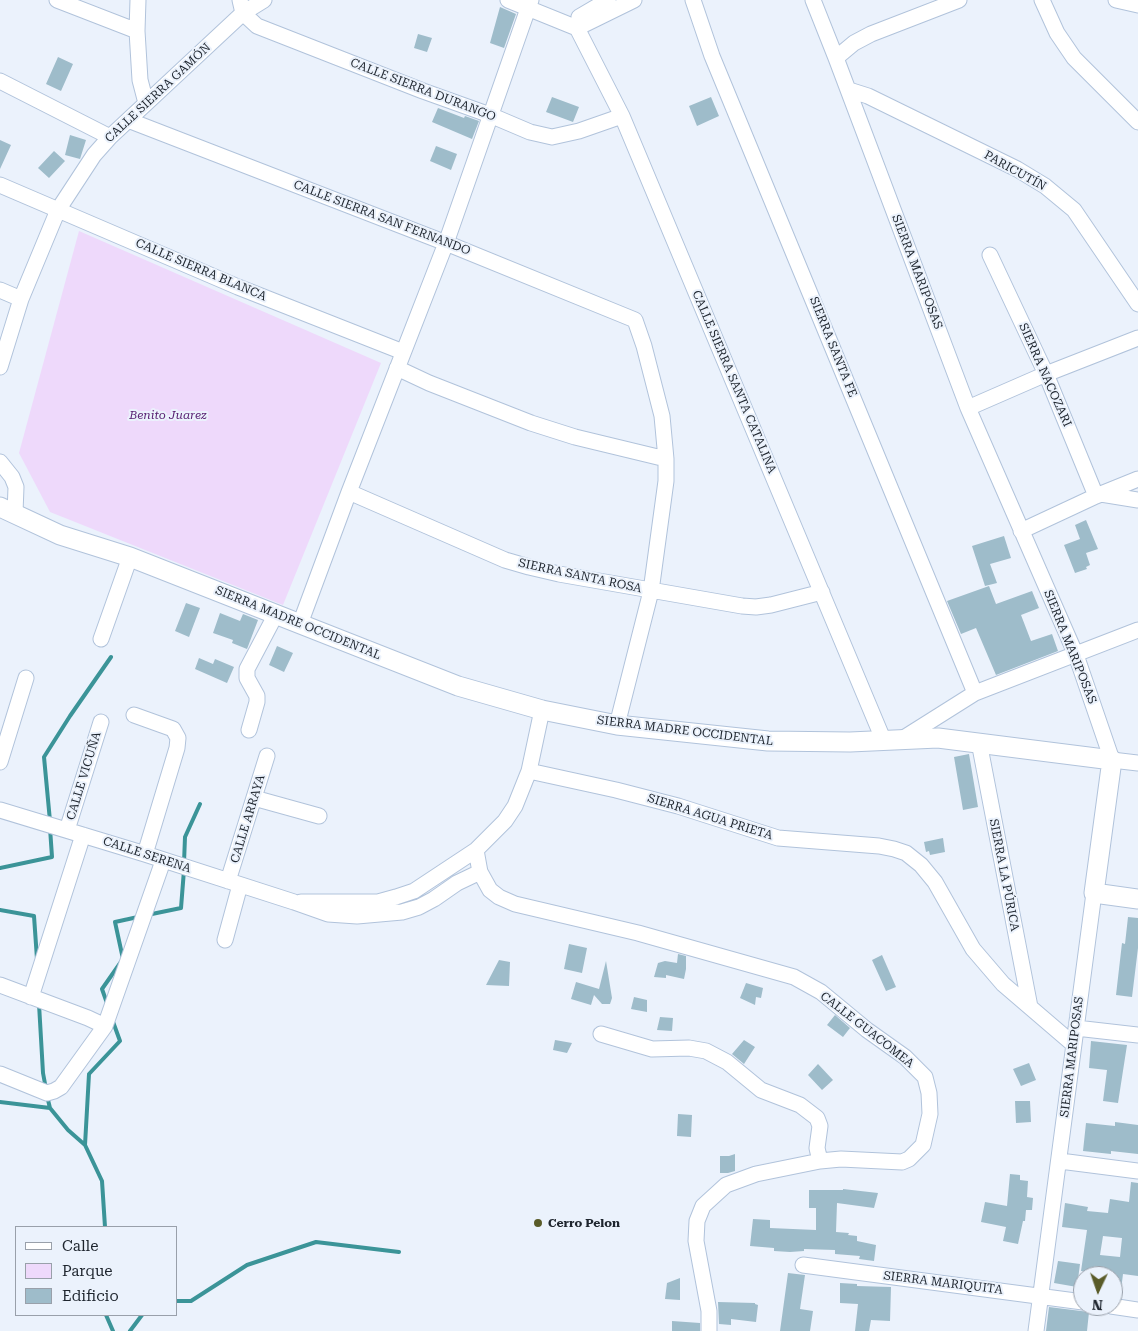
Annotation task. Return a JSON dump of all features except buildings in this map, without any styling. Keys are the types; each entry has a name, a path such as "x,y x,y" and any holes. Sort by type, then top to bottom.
{"street":[{"path":"57,0 137,31"},
{"path":"138,0 137,31 140,80 146,103"},
{"name":"CALLE SIERRA GAMÓN","path":"0,367 21,299 58,210 94,155 241,7 264,0"},
{"path":"508,0 529,4 572,26 634,0"},
{"path":"572,26 608,0"},
{"name":"SIERRA SANTA FE","path":"693,0 712,56 976,693"},
{"name":"SIERRA MARIPOSAS","path":"813,0 968,408 1076,655 1112,760 1036,1331"},
{"path":"836,58 854,43 872,34 959,0"},
{"path":"1042,0 1057,33 1074,58 1138,122"},
{"path":"1116,0 1138,5"},
{"path":"300,624 446,242 529,4"},
{"name":"CALLE SIERRA DURANGO","path":"241,7 257,26 530,132 552,137 579,132 622,116"},
{"name":"CALLE SIERRA SANTA CATALINA","path":"572,26 622,116 883,739"},
{"path":"0,81 110,137"},
{"name":"PARICUTÍN","path":"848,90 868,96 1017,169 1045,186 1074,210 1138,304"},
{"name":"CALLE SIERRA SAN FERNANDO","path":"128,120 446,242 635,320 640,330 657,390 662,416 666,459"},
{"name":"CALLE SIERRA BLANCA","path":"0,185 238,286 403,352"},
{"name":"SIERRA NACOZARI","path":"990,255 1046,374 1098,495"},
{"path":"0,290 21,299"},
{"path":"968,408 1046,374 1138,338"},
{"path":"397,368 429,383 531,423 575,437 666,459 666,481 651,590 617,725"},
{"path":"0,462 12,477 16,487 8,510"},
{"path":"1021,531 1098,495 1138,479"},
{"name":"SIERRA SANTA ROSA","path":"349,492 506,560 552,572 742,606 756,607 822,592"},
{"path":"1098,495 1138,500"},
{"name":"SIERRA MADRE OCCIDENTAL","path":"8,510 60,535 130,557 458,686 542,710 617,725 768,741 821,743 938,738 1138,763"},
{"path":"101,639 130,557"},
{"path":"249,730 257,696 247,678 247,669 276,614"},
{"path":"902,739 976,693 1138,630"},
{"path":"0,762 26,678"},
{"name":"CALLE SERENA","path":"294,902 378,902 396,898 420,887 476,850 505,821 515,806 529,771 542,710"},
{"path":"134,715 173,729 178,738 177,748 144,854"},
{"name":"CALLE VICUÑA","path":"67,830 101,722"},
{"name":"SIERRA LA PÚRICA","path":"979,742 1030,1007"},
{"name":"CALLE ARRAYA","path":"225,940 234,883 254,798 267,756"},
{"name":"SIERRA AGUA PRIETA","path":"529,771 678,806 778,838 879,846 894,848 906,853 935,882 973,949 1003,984 1073,1044"},
{"path":"254,798 319,816"},
{"name":"CALLE SERENA","path":"1,815 67,830 328,914 357,916 402,912 419,907 457,883 480,872"},
{"path":"31,997 83,835"},
{"name":"CALLE GUACOMEA","path":"476,850 480,872 490,890 500,897 515,904 638,933 794,977 821,992 867,1030 905,1057 925,1077 929,1093 930,1114 923,1145 910,1159 902,1162 841,1159 820,1161 756,1174 726,1185 703,1206 697,1221 696,1241 709,1311 709,1331"},
{"path":"0,1074 47,1093 54,1092 60,1087 105,1026 163,861"},
{"path":"1094,893 1138,899"},
{"path":"0,985 105,1026"},
{"path":"1076,1028 1138,1036"},
{"path":"601,1034 652,1049 689,1048 706,1051 726,1062 761,1090 800,1105 817,1118 820,1126 817,1148 820,1161"},
{"path":"1060,1161 1138,1172"},
{"name":"SIERRA MARIQUITA","path":"803,1266 1073,1301"},
{"path":"1123,1308 1138,1310"}],"green space":[{"name":"Benito Juarez","path":"79,231 381,363 283,605 50,512 19,453"}],"waterway":[{"path":"50,821 44,757 111,657"},
{"path":"184,863 185,837 200,804"},
{"path":"0,868 52,857 50,828"},
{"path":"147,915 181,908 184,870"},
{"path":"0,910 34,916 37,959"},
{"path":"108,1006 102,989 123,959 115,922 138,917"},
{"path":"39,1004 43,1073 46,1089"},
{"path":"85,1145 89,1074 120,1041 112,1019"},
{"path":"47,1096 50,1108 68,1130 85,1145 102,1181 105,1226"},
{"path":"0,1102 50,1108"},
{"path":"178,1301 191,1301 247,1265 316,1242 399,1252"},
{"path":"106,1316 113,1331"},
{"path":"130,1331 141,1316"}],"place":[{"name":"Cerro Pelon","path":"538,1223"}]}
